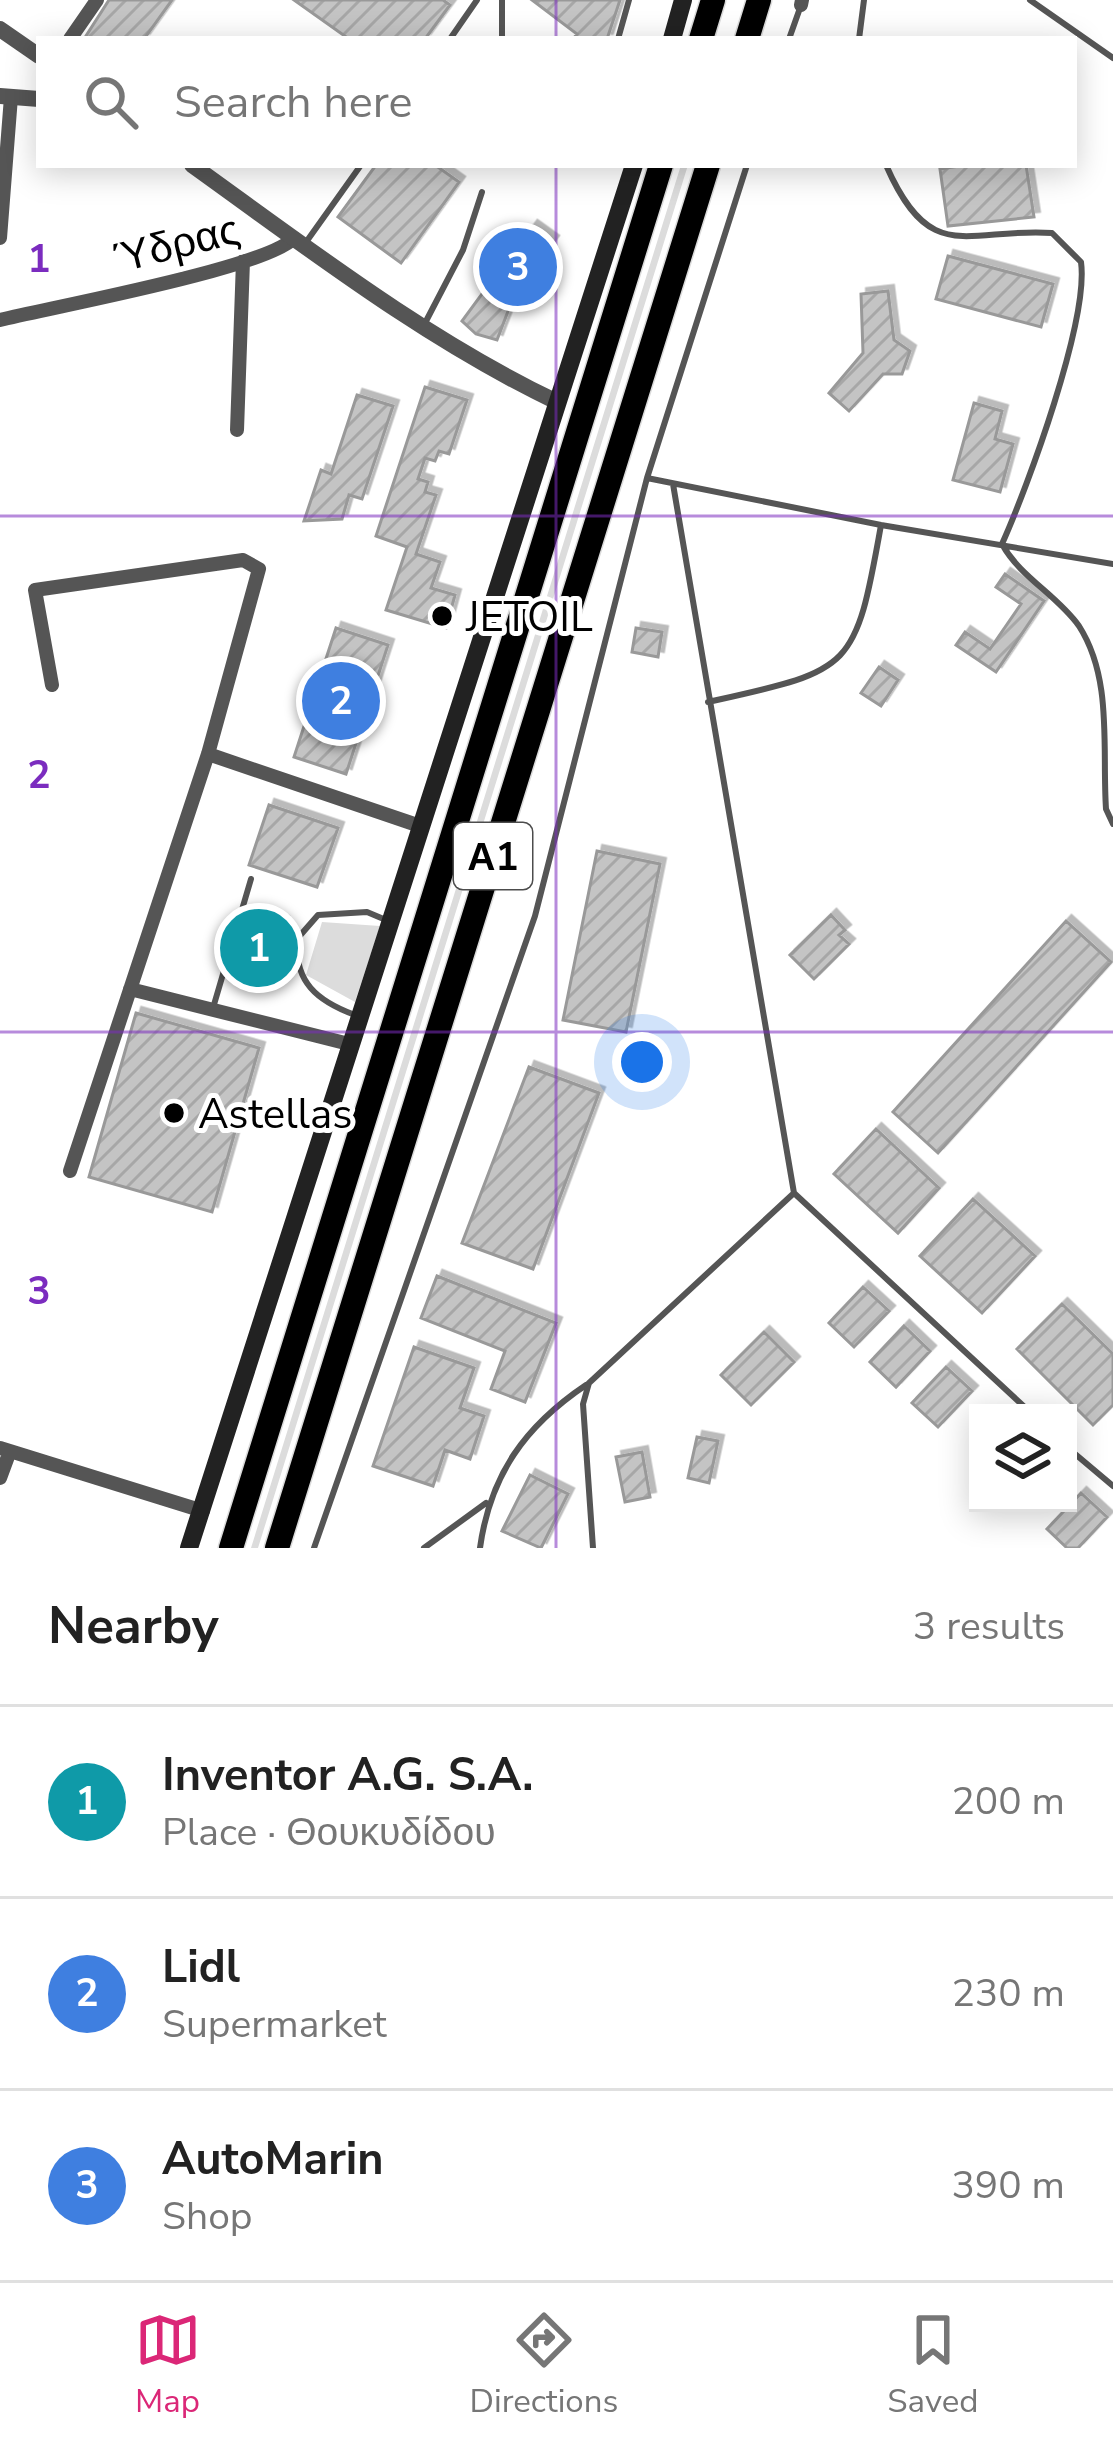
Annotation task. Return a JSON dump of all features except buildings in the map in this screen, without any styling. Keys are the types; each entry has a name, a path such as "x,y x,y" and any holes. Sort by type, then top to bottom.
{"highway":[{"path":"701,36 713,0"},
{"path":"748,36 759,0"},
{"name":"Α1","path":"231,1548 661,168"},
{"name":"Α1","path":"278,1548 707,168"}],"main road":[{"path":"672,36 683,0"},
{"path":"189,1548 633,168"}],"street":[{"path":"72,36 97,0"},
{"path":"0,29 36,54"},
{"path":"0,238 5,97 36,99"},
{"path":"196,168 424,325 557,402"},
{"name":"Ύδρας","path":"0,320 243,261 299,241"},
{"path":"238,430 243,261"},
{"path":"52,686 35,590 243,560 259,569 208,754 70,1171"},
{"path":"208,754 420,826"},
{"path":"130,989 350,1044"},
{"path":"0,1478 5,1449 203,1511"}],"lane":[{"path":"452,36 477,0"},
{"path":"502,0 502,36"},
{"path":"619,36 628,0"},
{"path":"859,36 864,0"},
{"path":"1030,0 1113,58"},
{"path":"790,36 801,3"},
{"path":"299,241 359,168"},
{"path":"314,1548 535,916 647,478 746,168"},
{"path":"887,168 896,188 943,236 965,240 1052,233 1081,262 1082,302 1039,447 1002,544"},
{"path":"424,325 464,250 482,192"},
{"path":"647,478 881,525 1113,564"},
{"path":"674,484 794,1193 1021,1404"},
{"path":"708,702 807,680 841,658 864,622 881,525"},
{"path":"1002,544 1079,626 1094,654 1104,682 1106,809 1113,824"},
{"path":"212,1010 251,879"},
{"path":"359,1016 310,990 300,976 297,939 318,914 367,912 389,921"},
{"path":"480,1548 486,1503 504,1463 535,1426 589,1383 794,1193"},
{"path":"589,1383 583,1404 593,1548"},
{"path":"1077,1456 1113,1486"},
{"path":"424,1548 486,1503"}],"shaded area":[{"path":"680,168 687,168 258,1548 251,1548"},
{"path":"322,922 380,926 355,1002 306,975"}],"place":[{"name":"AutoMarin","path":"518,267"},
{"name":"JETOIL","path":"442,616"},
{"name":"Lidl","path":"341,701"},
{"name":"Inventor A.G. S.A.","path":"259,948"},
{"name":"Astellas","path":"174,1113"}]}
